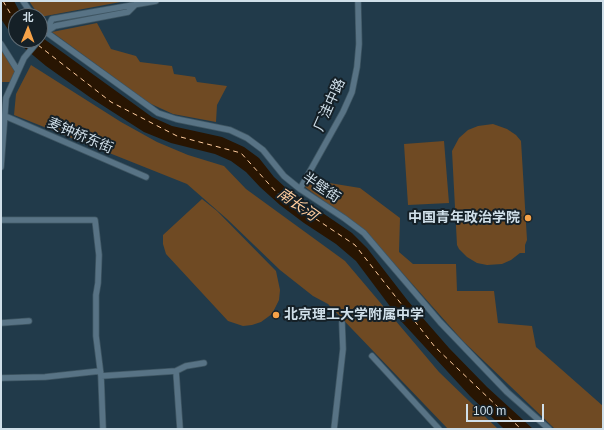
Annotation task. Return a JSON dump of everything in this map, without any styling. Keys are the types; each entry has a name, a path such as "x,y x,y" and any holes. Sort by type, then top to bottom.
{"street":[{"path":"48,26 52,19 132,3 153,1"},
{"name":"厂洼中路","path":"300,189 343,112 352,92 357,67 359,44 358,1"},
{"name":"半壁街","path":"48,40 158,112 176,119 230,130 246,138 263,150 284,176 300,189 364,233 440,322 507,392 549,429"},
{"path":"1,44 18,71"},
{"path":"1,167 2,133 6,98 24,58 32,48"},
{"name":"麦钟桥东街","path":"5,116 146,177"},
{"path":"1,220 95,220 99,255 96,295 96,336 100,373 103,429"},
{"path":"1,322 29,321"},
{"path":"334,429 343,349 342,323"},
{"path":"372,356 439,429"},
{"path":"1,378 176,371 186,366 204,363"},
{"path":"176,371 180,429"}],"shaded area":[{"path":"29,1 126,1 48,16 48,8 34,8"},
{"path":"97,23 111,49 136,56 140,62 172,66 174,74 195,77 197,82 227,86 217,105 216,122 173,114 149,103 52,32"},
{"path":"1,49 15,72 10,82 1,82"},
{"path":"31,65 121,122 157,142 188,155 224,166 246,189 345,261 439,372 498,429 448,429 328,304 313,296 280,270 227,219 187,184 14,115 16,94"},
{"path":"493,124 507,129 516,135 521,141 527,240 525,245 525,253 520,253 511,260 502,264 487,265 477,263 467,257 457,245 452,151 459,138 468,130 478,126"},
{"path":"444,141 449,203 408,205 404,144"},
{"path":"311,180 360,188 400,218 399,252 413,264 456,264 457,291 494,291 498,323 532,326 536,347 603,406 603,429 555,429 463,341 367,233 305,187"},
{"path":"202,199 217,211 276,271 280,290 279,300 272,314 261,322 243,326 228,321 166,254 163,244 163,235"}],"water":[{"path":"1,1 14,1 18,8 8,8 8,29 1,19"},
{"name":"南长河","path":"48,42 152,117 172,126 222,137 244,147 259,158 274,177 286,188 352,233 367,248 408,301 449,348 487,387 533,429 504,429 470,396 401,321 356,261 336,244 280,205 246,172 231,161 215,154 171,143 144,132 91,98 46,66 24,48 48,48"}],"ferry route":[{"path":"3,1 8,9"},
{"path":"42,48 111,102 177,136 241,153 277,193 355,245 435,347 521,429"}],"place":[{"name":"中国青年政治学院","path":"528,218"},
{"name":"北京理工大学附属中学","path":"276,315"}]}
